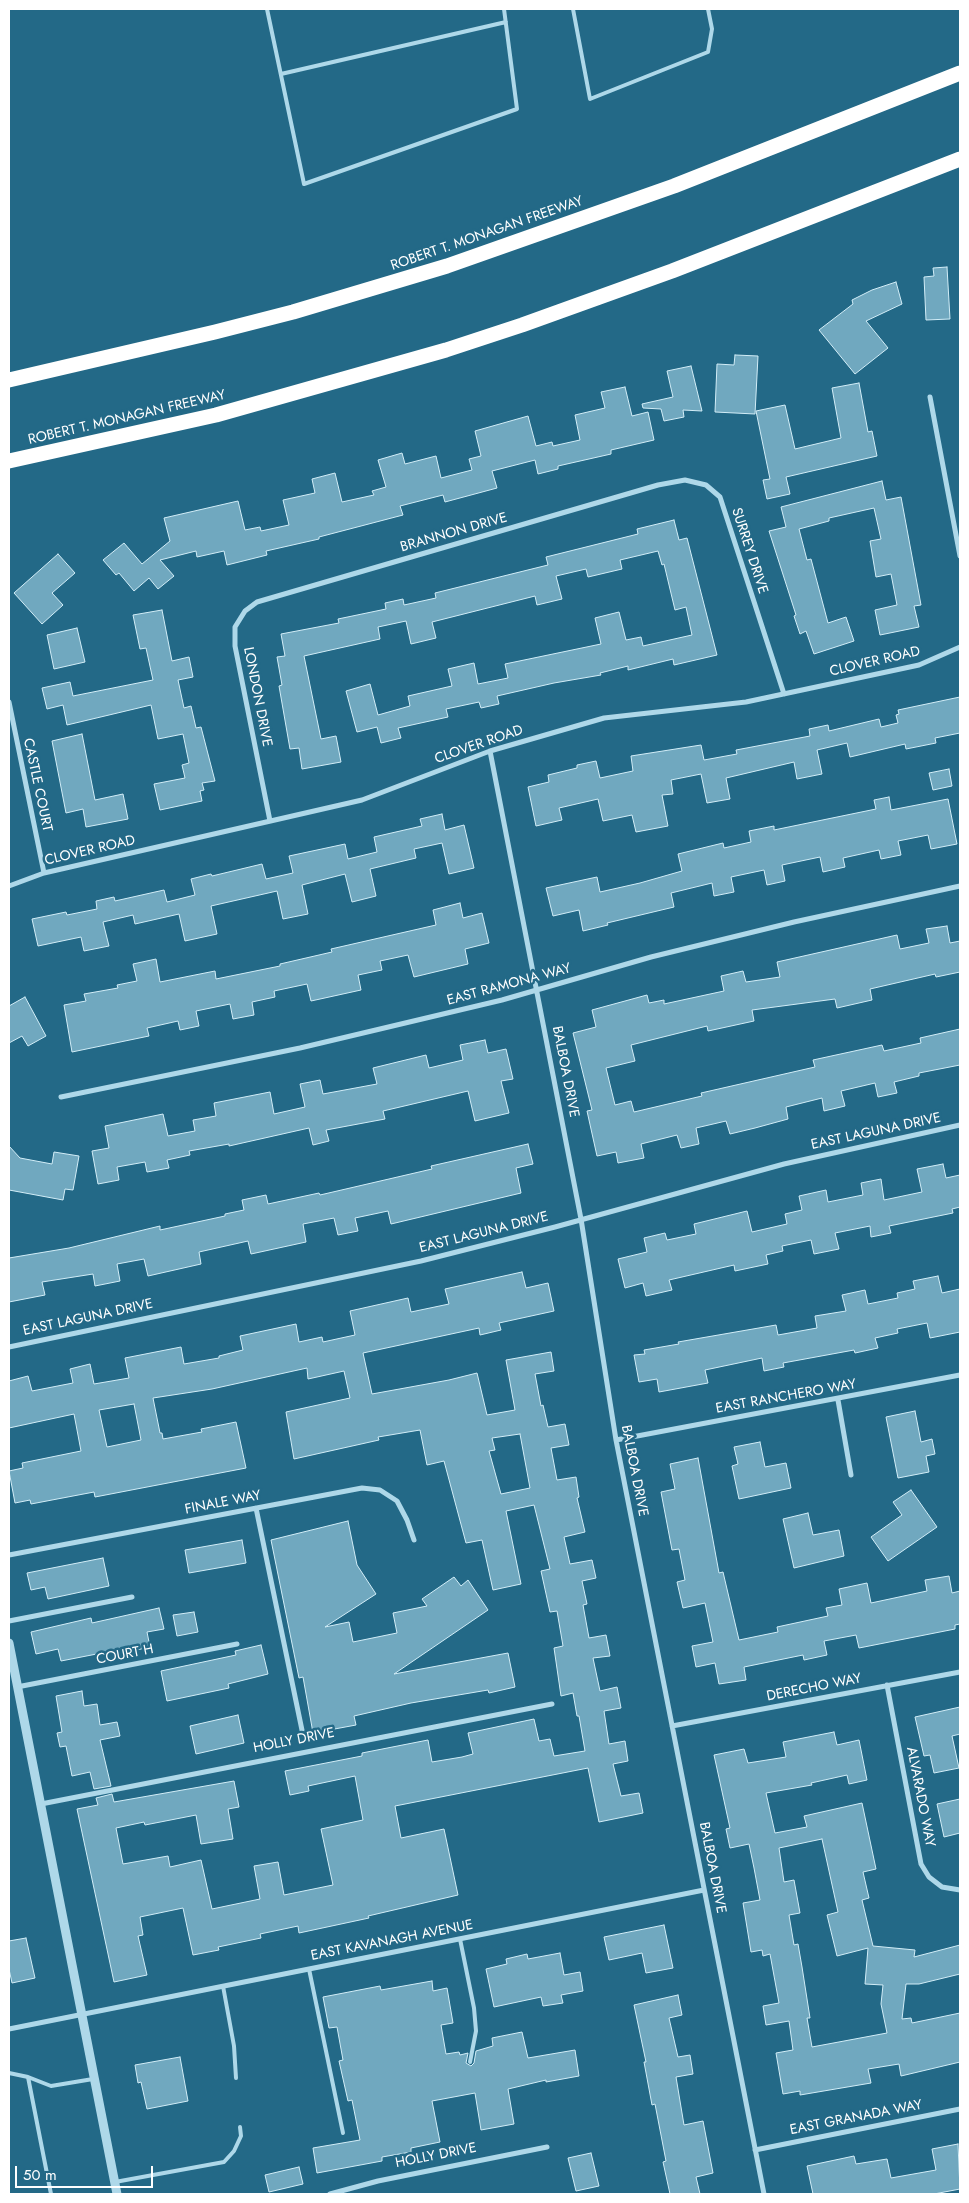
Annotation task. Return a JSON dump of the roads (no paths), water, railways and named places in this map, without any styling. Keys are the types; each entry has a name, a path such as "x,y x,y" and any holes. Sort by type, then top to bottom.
{"highway":[{"name":"ROBERT T. MONAGAN FREEWAY","path":"9,380 293,312 447,266 674,186 960,73"},
{"name":"ROBERT T. MONAGAN FREEWAY","path":"9,461 216,415 446,350 672,272 960,159"}],"street":[{"path":"930,397 960,556"},
{"name":"SURREY DRIVE","path":"640,490 685,480 706,484 720,497 784,694"},
{"name":"BRANNON DRIVE","path":"273,597 640,490"},
{"name":"LONDON DRIVE","path":"270,821 235,646 235,627 245,611 257,602 273,597"},
{"name":"CLOVER ROAD","path":"9,886 44,873 362,800 490,751 604,718 746,702 919,664 960,647"},
{"name":"CASTLE COURT","path":"9,702 44,873"},
{"name":"BALBOA DRIVE","path":"490,751 581,1219 616,1440 764,2194"},
{"name":"EAST RAMONA WAY","path":"61,1097 300,1048 537,990 651,957 794,922 960,886"},
{"name":"EAST LAGUNA DRIVE","path":"9,1346 421,1261 784,1164 960,1125"},
{"name":"EAST RANCHERO WAY","path":"616,1440 838,1400 960,1375"},
{"path":"838,1400 851,1474"},
{"name":"FINALE WAY","path":"9,1555 362,1488 380,1490 396,1501 407,1520 414,1540"},
{"name":"HOLLY DRIVE","path":"256,1508 303,1735"},
{"path":"9,1621 132,1597"},
{"path":"9,1643 16,1687 83,2014 117,2194"},
{"name":"COURT H","path":"16,1687 238,1644"},
{"name":"DERECHO WAY","path":"672,1726 960,1672"},
{"name":"ALVARADO WAY","path":"887,1686 921,1864 928,1877 942,1887 960,1890"},
{"name":"HOLLY DRIVE","path":"41,1804 552,1704"},
{"name":"EAST KAVANAGH AVENUE","path":"9,2029 704,1890"},
{"name":"EAST GRANADA WAY","path":"755,2150 960,2109"},
{"name":"HOLLY DRIVE","path":"330,2194 378,2181 547,2147"}],"lane":[{"path":"267,9 304,184 517,109 504,9"},
{"path":"573,9 590,99 708,52 712,29 708,9"},
{"path":"281,74 506,22"},
{"path":"460,1939 474,2008 476,2031 470,2062"},
{"path":"309,1969 344,2133"},
{"path":"222,1986 234,2046 236,2078"},
{"path":"9,2073 28,2076 51,2086 95,2079"},
{"path":"28,2076 51,2194"},
{"path":"115,2182 224,2162 234,2151 241,2136 240,2127"}]}
